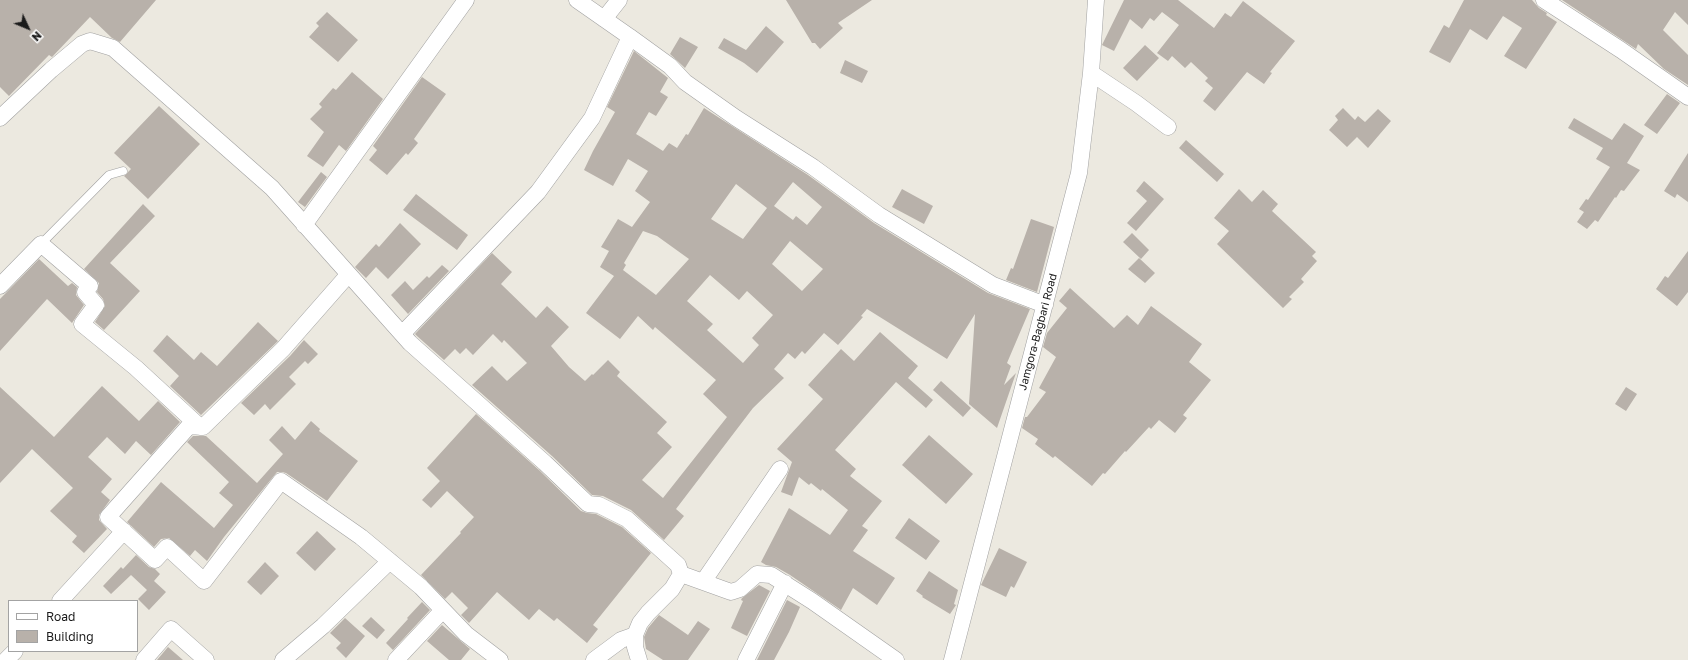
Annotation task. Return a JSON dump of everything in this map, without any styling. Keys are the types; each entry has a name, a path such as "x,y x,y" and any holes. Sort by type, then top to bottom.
{"street":[{"path":"304,225 466,0"},
{"path":"577,0 670,66 685,82 736,118 813,167 879,215 993,285 1045,305"},
{"path":"604,19 619,0"},
{"name":"Jamgora-Bagbari Road","path":"952,660 1079,173 1091,73 1096,0"},
{"path":"1544,0 1621,50 1688,97"},
{"path":"402,334 538,192 592,118 630,37"},
{"path":"0,118 51,70 82,44 90,41 113,48 272,188 410,343 545,463 588,504 599,505 627,519 678,565 681,574 672,589 648,613 640,623 634,635 635,647 639,660"},
{"path":"1091,73 1136,103 1168,127"},
{"path":"0,286 42,244 90,286 85,292 96,305 82,324 136,368 200,427"},
{"path":"348,275 283,349 204,427 189,426 108,517 155,560 167,547 204,581 281,481 361,538 422,587 466,634 500,660"},
{"path":"703,582 780,468"},
{"path":"61,600 124,531"},
{"path":"283,660 323,626 390,562"},
{"path":"681,574 731,592 740,589 757,574 771,575 785,583 896,660"},
{"path":"746,660 785,583"},
{"path":"396,660 443,610"},
{"path":"144,660 171,629 206,660"},
{"path":"594,660 621,640 634,635"},
{"path":"6,660 13,652"}],"lane":[{"path":"42,244 109,175 123,171"}],"building":[{"path":"0,0 156,0 120,42 112,38 90,17 52,57 49,55 9,96 0,87"},
{"path":"786,0 872,0 838,23 843,28 820,49 815,43 812,43"},
{"path":"1124,0 1178,0 1214,28 1225,13 1231,17 1243,1 1295,41 1270,72 1272,73 1264,84 1247,72 1215,111 1203,101 1213,88 1205,81 1208,78 1191,62 1185,68 1172,56 1168,61 1157,53 1179,25 1162,12 1154,21 1150,18 1142,29 1130,19 1114,51 1102,45"},
{"path":"1464,0 1532,0 1539,8 1547,13 1546,15 1557,22 1526,69 1504,56 1522,28 1503,16 1487,40 1470,29 1450,63 1429,52 1444,25 1449,28"},
{"path":"1562,0 1688,0 1688,25 1675,12 1663,30 1688,55 1688,85 1664,69 1638,44 1636,49"},
{"path":"327,12 358,40 338,62 309,37 319,26 316,23"},
{"path":"766,26 784,42 757,73 744,63 718,48 724,38 746,50"},
{"path":"680,37 698,47 685,68 670,54"},
{"path":"1145,45 1159,58 1137,81 1123,68"},
{"path":"634,51 668,78 660,92 668,97 656,116 649,112 636,134 663,151 669,143 677,148 686,134 688,135 704,108 808,175 874,223 988,293 1030,309 1007,363 1011,366 1004,385 1016,373 997,428 969,404 975,314 947,359 867,309 861,316 863,317 838,345 824,333 805,354 802,351 795,359 788,353 774,369 784,378 753,408 676,509 684,516 664,540 631,510 603,496 592,495 552,456 472,385 492,366 507,381 527,363 504,340 502,343 493,334 473,355 466,348 460,354 455,349 444,360 415,334 492,253 512,272 501,284 536,318 547,306 569,327 551,346 569,367 585,381 608,360 620,372 617,376 667,422 657,433 672,447 642,480 663,498 727,417 703,394 716,380 655,327 653,330 638,316 620,339 586,313 614,276 600,267 609,251 601,247 618,219 632,227 650,202 635,191 648,171 628,159 613,186 584,170 615,112 607,107","holes":["793,182 822,207 807,225 796,216 793,220 774,206","736,184 767,208 743,239 711,219","643,231 657,236 689,259 656,295 623,270 626,265 624,263","790,241 823,269 802,291 772,264","710,275 739,300 747,291 773,315 752,338 759,345 743,363 707,330 713,324 687,301"]},
{"path":"845,60 868,71 862,83 840,73"},
{"path":"352,72 383,99 346,151 339,145 323,167 307,156 324,132 310,119 322,107 319,104 333,88 336,90"},
{"path":"422,77 446,94 414,139 418,143 408,155 406,153 387,175 369,160 377,150 373,146"},
{"path":"1667,94 1680,103 1657,134 1644,125"},
{"path":"159,106 200,144 148,199 124,176 131,169 114,153"},
{"path":"1343,108 1355,120 1358,116 1365,122 1378,109 1391,121 1368,148 1357,137 1347,147 1329,130 1338,120 1335,116"},
{"path":"1574,118 1612,140 1624,123 1644,136 1627,163 1640,170 1624,191 1621,190 1616,198 1615,197 1598,222 1595,220 1587,229 1577,222 1584,212 1579,209 1586,199 1588,200 1610,167 1596,159 1603,148 1568,128"},
{"path":"1186,140 1224,174 1217,182 1179,148"},
{"path":"1688,153 1688,202 1677,194 1675,198 1664,191"},
{"path":"321,172 327,177 305,207 298,202"},
{"path":"1144,181 1164,199 1136,231 1127,223 1147,201 1136,191"},
{"path":"902,189 933,206 924,224 892,207"},
{"path":"1239,189 1252,202 1263,190 1278,204 1272,211 1316,252 1312,256 1317,261 1301,279 1304,282 1289,297 1292,299 1283,308 1217,244 1229,231 1214,218"},
{"path":"416,194 468,235 457,250 403,210"},
{"path":"143,204 155,216 110,263 140,291 104,330 95,322 105,306 103,299 97,292 99,283 84,269"},
{"path":"1031,219 1054,227 1037,292 1006,280 1011,268 1013,269"},
{"path":"400,223 421,244 388,279 376,267 366,278 355,267 376,244 379,247"},
{"path":"1132,233 1149,250 1141,259 1123,242"},
{"path":"1688,251 1688,292 1677,306 1656,289 1665,276 1668,278"},
{"path":"1139,258 1155,273 1145,283 1128,269"},
{"path":"39,259 68,286 72,283 77,287 76,295 84,305 72,323 47,299 0,351 0,299"},
{"path":"442,265 449,271 408,314 391,295 405,281 413,290 427,276 429,278"},
{"path":"1070,288 1114,328 1127,315 1138,325 1151,306 1202,344 1189,362 1211,380 1183,415 1187,418 1175,433 1159,420 1151,429 1149,427 1092,486 1055,456 1053,458 1035,444 1038,439 1022,428 1025,417 1027,417 1046,392 1039,388 1056,357 1043,347 1047,333 1067,308 1059,301"},
{"path":"258,322 278,341 201,415 170,386 179,376 153,351 167,335 194,360 201,352 217,366"},
{"path":"880,332 918,366 908,378 933,400 926,408 896,382 835,450 856,469 850,476 882,501 862,526 868,530 853,551 895,578 877,605 853,588 841,610 790,575 776,567 766,565 761,562 789,508 830,535 848,510 822,489 821,491 811,483 809,485 799,477 792,496 781,492 792,462 777,449 823,399 808,385 841,349 854,361"},
{"path":"304,340 318,354 308,364 305,361 289,377 296,384 270,410 265,404 254,415 241,403 290,356"},
{"path":"941,381 971,408 963,417 933,390"},
{"path":"102,386 139,421 158,401 180,422 151,455 136,441 125,454 107,437 88,457 112,479 101,492 110,500 99,515 99,520 107,529 84,553 72,542 77,536 50,511 73,488 32,449 0,483 0,387 54,437"},
{"path":"1626,387 1637,394 1626,411 1615,404"},
{"path":"476,414 539,470 581,511 596,514 622,527 651,553 593,625 598,629 587,643 557,618 554,621 539,609 529,620 497,592 469,623 461,615 468,608 452,592 445,599 421,575 474,517 447,491 431,508 422,500 440,481 427,468"},
{"path":"311,421 320,429 319,431 358,461 327,501 286,473 277,472 224,537 207,561 195,550 190,556 169,538 161,539 154,547 127,522 161,482 214,528 233,505 219,493 229,482 187,442 193,436 206,436 257,483 283,454 269,440 282,426 295,440"},
{"path":"929,435 973,474 946,504 902,465"},
{"path":"909,518 940,541 926,560 895,538"},
{"path":"317,531 336,549 315,571 296,553"},
{"path":"999,548 1027,562 1014,588 1011,586 1006,597 981,585"},
{"path":"136,555 149,567 155,569 160,574 154,581 166,592 149,610 138,599 147,590 131,575 111,594 103,586 121,567 123,569"},
{"path":"265,562 279,576 261,595 247,582"},
{"path":"929,571 958,590 954,604 956,605 950,614 922,597 923,596 916,591"},
{"path":"759,585 770,591 747,636 731,628 743,601 741,600 742,598"},
{"path":"787,600 800,607 789,632 774,660 757,660"},
{"path":"422,602 430,610 393,650 386,643"},
{"path":"659,615 688,635 698,621 710,629 688,660 663,660 646,649 644,637 648,628"},
{"path":"371,617 385,630 377,639 362,626"},
{"path":"345,618 365,636 346,658 336,648 341,643 330,633"},
{"path":"442,625 470,649 461,660 449,660 427,641"},
{"path":"168,647 183,660 157,660"}]}
